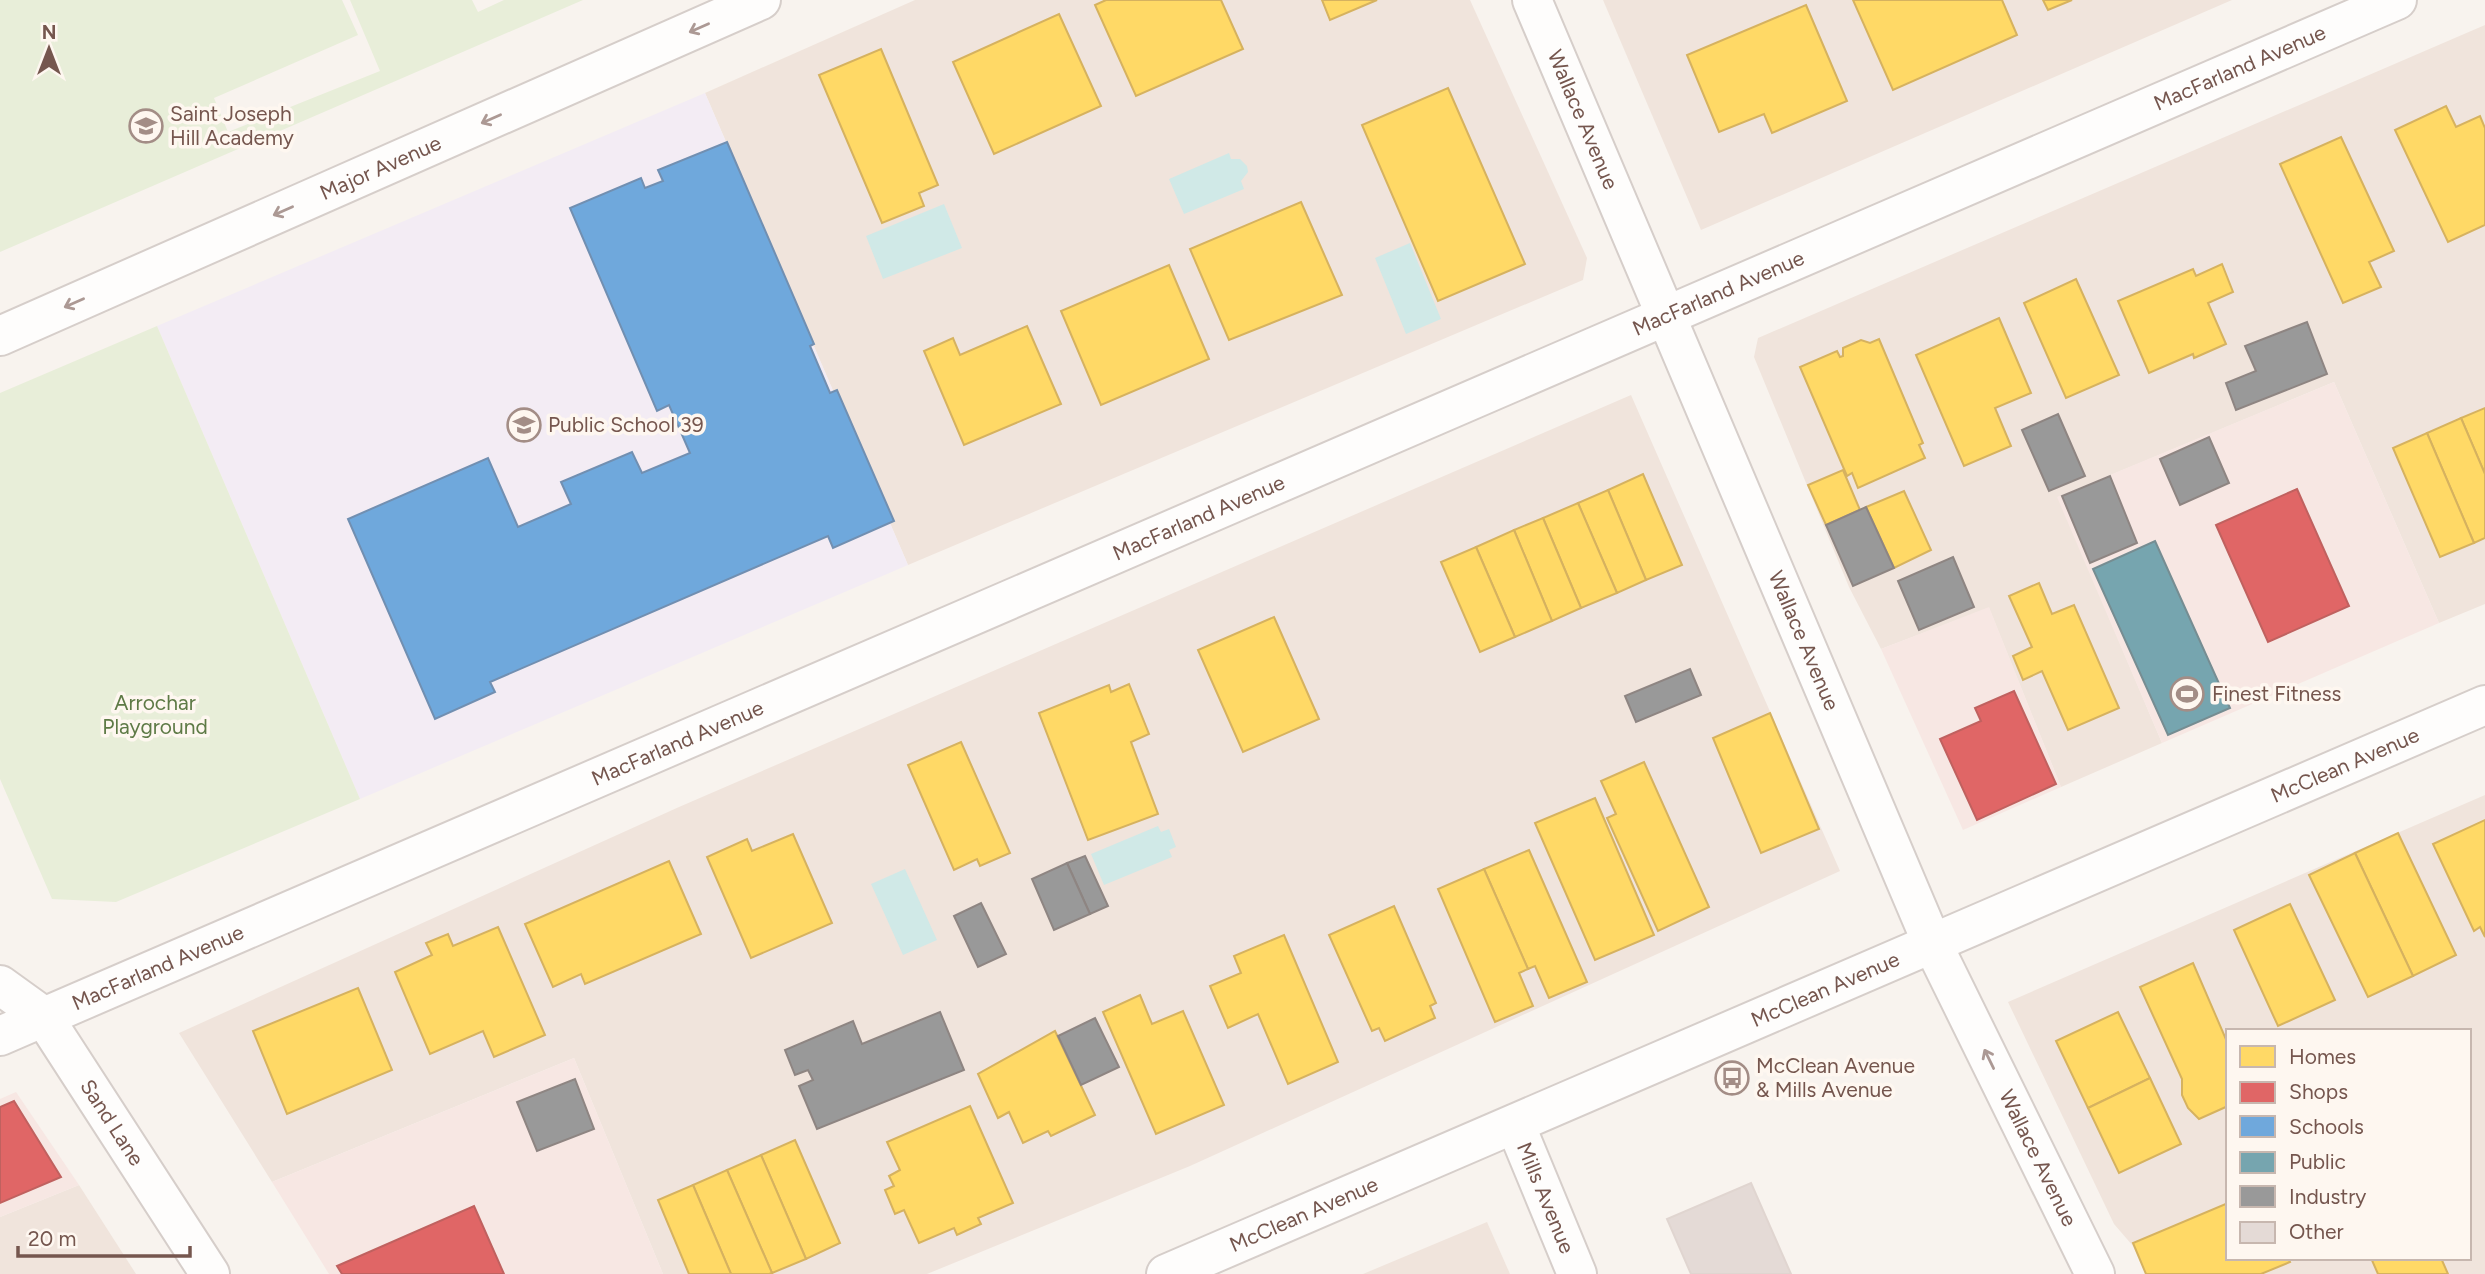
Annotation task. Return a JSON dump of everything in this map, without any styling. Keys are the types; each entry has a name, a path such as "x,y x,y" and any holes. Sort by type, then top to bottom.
{"street":[{"name":"Major Avenue","path":"0,336 761,0"},
{"name":"Wallace Avenue","path":"1532,0 1932,943 2095,1274"},
{"name":"MacFarland Avenue","path":"0,1036 2397,0"},
{"name":"McClean Avenue","path":"1166,1274 2485,705"},
{"name":"Sand Lane","path":"0,985 43,1016 210,1274"},
{"name":"Mills Avenue","path":"1515,1124 1577,1274"}],"shaded area":[{"path":"915,0 1470,0 1587,258 1583,280 908,565 705,93"},
{"path":"1603,0 2232,0 1701,230"},
{"path":"2485,25 2485,604 2439,623 2334,382 2058,497 2162,743 2061,787 1989,608 1881,649 1849,587 1754,357 1758,338"},
{"name":"Public School 39","path":"705,93 908,565 360,799 157,326"},
{"path":"2334,382 2439,623 2162,743 2057,497"},
{"path":"1631,395 1840,871 1190,1166 927,1274 663,1274 574,1058 272,1182 179,1033 679,807"},
{"path":"1989,607 2061,787 1963,830 1881,649"},
{"path":"2485,795 2485,1274 2146,1274 2133,1246 2114,1224 2008,1002"},
{"path":"574,1058 663,1274 329,1274 272,1182"},
{"path":"16,1092 79,1185 0,1217 0,1099"},
{"path":"79,1185 136,1274 0,1274 0,1217"},
{"path":"1487,1222 1510,1274 1363,1274"}],"green space":[{"name":"Saint Joseph Hill Academy","path":"0,0 342,0 358,35 214,98 228,132 380,71 350,0 472,0 478,12 504,0 583,0 0,252"},
{"name":"Arrochar Playground","path":"157,326 360,799 116,902 52,899 0,779 0,393"}],"water":[{"path":"1229,153 1231,159 1240,159 1247,166 1248,172 1241,181 1244,189 1184,214 1169,179"},
{"path":"944,204 962,248 883,279 866,236"},
{"path":"1410,243 1441,319 1406,334 1375,258"},
{"path":"1158,826 1161,832 1169,829 1176,847 1169,850 1172,857 1104,885 1091,854"},
{"path":"905,869 937,940 903,955 871,884"}],"building: Homes":[{"path":"1106,0 1221,0 1243,49 1136,96 1095,5"},
{"path":"1322,0 1377,0 1330,20"},
{"path":"1853,0 2002,0 2017,35 1893,90"},
{"path":"2043,0 2072,0 2048,10"},
{"path":"1806,5 1847,101 1772,133 1764,114 1719,132 1687,55"},
{"path":"1059,14 1101,106 994,154 953,62"},
{"path":"881,49 938,185 919,193 924,206 882,223 819,75"},
{"path":"1448,88 1525,264 1438,301 1362,125"},
{"path":"2446,106 2456,127 2480,116 2485,128 2485,225 2448,242 2395,130"},
{"path":"2341,137 2394,251 2369,262 2381,287 2343,303 2280,164"},
{"path":"1301,202 1342,295 1229,340 1190,249"},
{"path":"2222,264 2233,292 2208,303 2226,344 2194,358 2193,354 2149,373 2118,301 2193,269 2196,276"},
{"path":"1169,265 1209,359 1101,405 1061,311"},
{"path":"2076,279 2119,375 2066,398 2024,303"},
{"path":"1999,318 2031,393 1995,408 2011,446 1964,466 1916,355"},
{"path":"1027,326 1061,404 964,445 924,351 953,338 960,355"},
{"path":"1879,339 1923,443 1919,445 1925,458 1858,488 1852,473 1847,476 1800,367 1837,351 1840,357 1843,356 1843,348 1861,340 1870,343"},
{"path":"2485,408 2485,474 2461,418"},
{"path":"2461,418 2485,474 2485,538 2474,543 2427,433"},
{"path":"2427,433 2474,543 2440,557 2393,448"},
{"path":"1843,470 1860,510 1826,525 1808,485"},
{"path":"1643,474 1682,565 1646,580 1608,490"},
{"path":"1608,490 1646,580 1617,593 1578,503"},
{"path":"1904,491 1931,550 1894,568 1866,507"},
{"path":"1578,503 1617,593 1581,608 1543,518"},
{"path":"1543,518 1581,608 1552,621 1514,530"},
{"path":"1514,530 1552,621 1515,637 1476,547"},
{"path":"1476,547 1515,637 1480,652 1441,562"},
{"path":"2039,583 2052,614 2074,605 2119,708 2068,730 2042,671 2023,680 2013,656 2032,647 2009,596"},
{"path":"1274,617 1319,719 1243,752 1198,650"},
{"path":"1129,684 1149,734 1131,742 1158,814 1088,840 1039,713 1109,685 1111,692"},
{"path":"1770,713 1819,829 1761,853 1713,738"},
{"path":"961,742 1010,853 980,866 977,859 954,870 908,765"},
{"path":"1644,762 1709,907 1658,931 1607,818 1616,814 1601,781"},
{"path":"1595,798 1654,935 1595,960 1535,823"},
{"path":"2485,820 2485,937 2480,927 2474,931 2433,844"},
{"path":"2398,833 2456,955 2413,976 2355,853"},
{"path":"793,834 832,923 751,958 707,857 747,839 752,851"},
{"path":"1529,850 1587,982 1549,998 1535,966 1528,969 1484,869"},
{"path":"2355,853 2413,976 2368,997 2309,875"},
{"path":"669,861 701,934 585,984 581,974 553,987 525,924"},
{"path":"1484,869 1528,969 1519,973 1533,1006 1495,1022 1438,889"},
{"path":"2290,904 2335,1000 2278,1026 2234,930"},
{"path":"1394,906 1436,1003 1430,1006 1435,1018 1385,1041 1379,1028 1372,1031 1329,935"},
{"path":"498,927 545,1035 494,1057 483,1031 430,1054 395,972 432,955 426,943 448,934 453,946"},
{"path":"1284,935 1338,1062 1288,1084 1258,1014 1228,1028 1210,986 1241,973 1234,956"},
{"path":"2193,963 2226,1039 2226,1107 2199,1119 2188,1108 2182,1095 2182,1079 2140,987"},
{"path":"358,988 392,1070 287,1114 253,1031"},
{"path":"1140,995 1152,1024 1183,1011 1224,1105 1156,1134 1103,1012"},
{"path":"2118,1012 2150,1078 2088,1108 2056,1041"},
{"path":"1055,1031 1095,1115 1051,1136 1048,1131 1023,1143 1009,1112 998,1118 978,1074"},
{"path":"2150,1078 2181,1144 2119,1173 2088,1108"},
{"path":"970,1106 1013,1203 978,1218 981,1224 957,1235 954,1228 919,1243 904,1210 895,1214 885,1190 894,1186 889,1176 900,1170 887,1142"},
{"path":"795,1140 840,1243 806,1259 761,1155"},
{"path":"761,1155 806,1259 772,1273 727,1170"},
{"path":"727,1170 772,1273 731,1274 693,1185"},
{"path":"693,1185 731,1274 689,1274 658,1200"},
{"path":"2226,1204 2226,1260 2290,1262 2261,1274 2146,1274 2133,1243"},
{"path":"2372,1260 2442,1260 2448,1274 2378,1274"}],"building: Shops":[{"path":"2297,489 2349,606 2268,642 2216,525"},
{"path":"2014,691 2056,784 1977,820 1940,739 1981,721 1975,708"},
{"path":"14,1101 61,1177 0,1203 0,1107"},
{"path":"474,1206 504,1274 342,1274 337,1266"}],"building: Schools":[{"path":"727,142 814,344 810,346 830,393 837,390 894,521 833,548 828,536 490,682 495,692 435,719 348,519 488,458 518,527 571,504 561,482 632,452 642,473 690,453 669,405 657,411 570,208 641,178 645,188 663,181 658,170"}],"building: Public":[{"path":"2155,541 2230,708 2168,735 2093,569"}],"building: Industry":[{"path":"2307,322 2327,374 2236,410 2226,383 2256,371 2245,346"},
{"path":"2058,414 2085,476 2049,491 2022,430"},
{"path":"2209,437 2229,483 2180,505 2160,459"},
{"path":"2110,476 2137,543 2090,563 2062,496"},
{"path":"1866,507 1894,568 1853,586 1826,525"},
{"path":"1953,557 1974,607 1919,630 1898,581"},
{"path":"1690,669 1701,695 1636,722 1625,696"},
{"path":"1085,856 1108,906 1090,914 1067,863"},
{"path":"1067,863 1090,914 1054,930 1032,879"},
{"path":"981,903 1006,954 978,967 954,916"},
{"path":"940,1012 964,1070 817,1129 799,1086 813,1080 808,1070 795,1075 785,1050 853,1021 862,1044"},
{"path":"1095,1018 1119,1067 1081,1085 1058,1036"},
{"path":"575,1079 594,1129 537,1151 517,1102"}],"building: Other":[{"path":"1751,1183 1791,1274 1691,1274 1667,1219"}],"place":[{"name":"Saint Joseph Hill Academy","path":"146,126"},
{"name":"Public School 39","path":"524,425"},
{"name":"Finest Fitness","path":"2187,694"},
{"name":"McClean Avenue & Mills Avenue","path":"1732,1078"}]}
